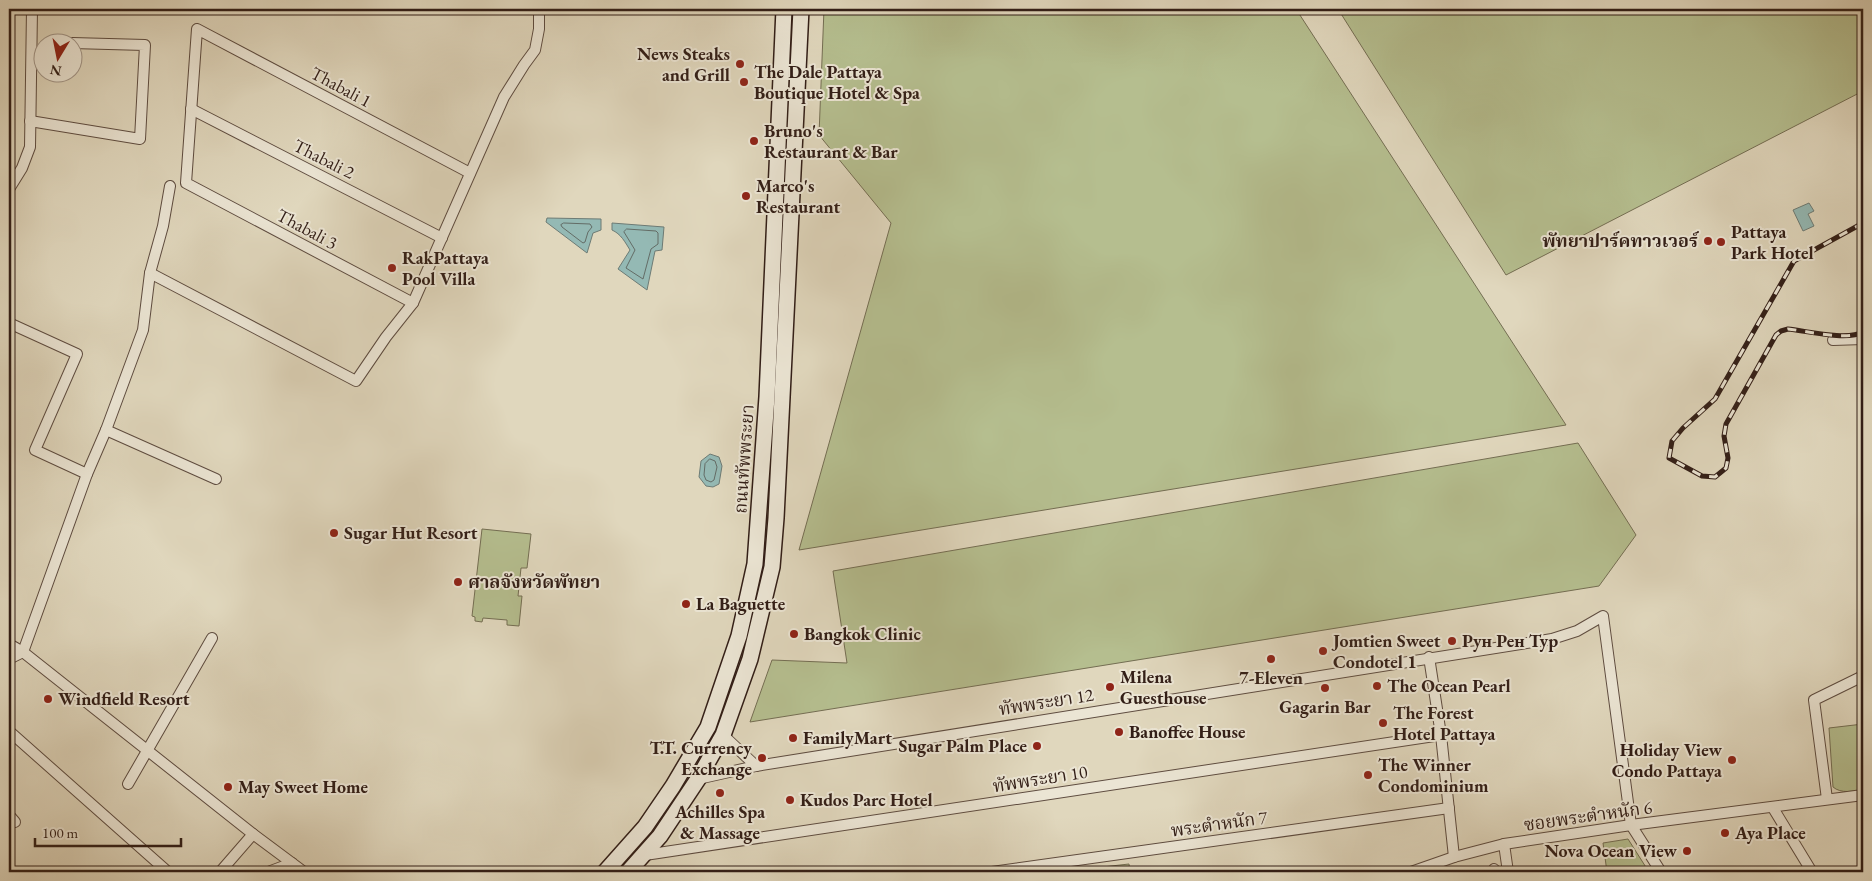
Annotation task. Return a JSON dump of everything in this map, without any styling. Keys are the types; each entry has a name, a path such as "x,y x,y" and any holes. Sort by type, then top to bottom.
{"main road":[{"name":"ถนนทัพพระยา","path":"605,872 645,826 673,786 708,727 739,636 755,564 767,397 784,9"},
{"name":"ถนนทัพพระยา","path":"628,872 660,836 698,779 723,735 750,659 772,567 801,9"}],"street":[{"path":"9,189 27,157 30,147 32,9"},
{"path":"150,273 356,381 412,303 504,97 535,50 539,29 539,9"},
{"name":"Thabali 1","path":"191,109 197,29 470,173"},
{"path":"30,121 140,139 145,45 82,44"},
{"name":"Thabali 3","path":"191,109 186,183 412,303"},
{"name":"Thabali 2","path":"191,109 442,238"},
{"path":"9,659 23,652 87,474 144,330 150,273 163,226 170,186"},
{"path":"9,322 77,354 35,450 87,474"},
{"path":"1833,340 1863,339"},
{"path":"106,430 216,479"},
{"name":"ทัพพระยา 12","path":"698,779 756,766 1429,657 1552,639 1582,628 1603,616 1631,825"},
{"path":"128,784 212,638"},
{"path":"9,644 23,652 253,834 304,872"},
{"path":"1429,657 1441,735 1454,857"},
{"path":"1827,799 1814,700 1863,676"},
{"path":"9,731 168,872"},
{"path":"723,735 756,766"},
{"name":"ทัพพระยา 10","path":"645,855 1441,735"},
{"name":"ซอยพระตำหนัก 6","path":"1411,872 1454,857 1504,844 1631,825 1863,795"},
{"name":"พระตำหนัก 7","path":"992,872 1449,808"},
{"path":"1773,808 1812,872"},
{"path":"1631,825 1661,872"},
{"path":"220,872 253,834"},
{"path":"1504,844 1508,872"},
{"path":"268,872 292,863"}],"green space":[{"path":"824,9 1296,9 1566,425 799,550 891,223 819,135"},
{"path":"1338,9 1863,9 1863,91 1506,275"},
{"path":"1578,443 1636,535 1599,586 750,722 772,660 847,663 833,571"},
{"path":"482,529 531,534 527,568 521,568 518,596 522,596 519,626 507,625 507,620 483,618 482,622 475,621 475,617 472,616"},
{"path":"1863,724 1863,790 1840,791 1833,787 1829,728"},
{"path":"1628,839 1649,872 1607,872 1603,843"},
{"path":"1129,864 1130,872 1058,872"}],"water":[{"path":"1809,203 1814,211 1808,214 1814,226 1803,231 1793,210"},
{"path":"547,218 601,219 601,230 593,233 587,253 546,222"},
{"path":"612,223 664,227 662,250 655,251 647,290 618,269 630,250 620,236 612,230"},
{"path":"710,454 719,457 722,466 719,484 713,487 706,486 699,477 701,461"}],"railway":[{"path":"1863,223 1794,261 1715,399 1683,428 1672,441 1669,458 1702,476 1715,477 1726,468 1728,458 1724,436 1726,424 1776,335 1781,331 1788,329 1837,336 1856,335 1863,332"}],"place":[{"name":"News Steaks and Grill","path":"740,64"},
{"name":"The Dale Pattaya Boutique Hotel & Spa","path":"744,82"},
{"name":"Bruno's Restaurant & Bar","path":"754,141"},
{"name":"Marco's Restaurant","path":"746,196"},
{"name":"พัทยาปาร์คทาวเวอร์","path":"1708,241"},
{"name":"Pattaya Park Hotel","path":"1721,242"},
{"name":"RakPattaya Pool Villa","path":"392,268"},
{"name":"Sugar Hut Resort","path":"334,533"},
{"name":"ศาลจังหวัดพัทยา","path":"458,582"},
{"name":"La Baguette","path":"686,604"},
{"name":"Bangkok Clinic","path":"794,634"},
{"name":"Рун Рен Тур","path":"1452,641"},
{"name":"Jomtien Sweet Condotel 1","path":"1323,651"},
{"name":"7-Eleven","path":"1271,659"},
{"name":"The Ocean Pearl","path":"1377,686"},
{"name":"Milena Guesthouse","path":"1110,687"},
{"name":"Gagarin Bar","path":"1325,688"},
{"name":"Windfield Resort","path":"48,699"},
{"name":"The Forest Hotel Pattaya","path":"1383,723"},
{"name":"Banoffee House","path":"1119,732"},
{"name":"FamilyMart","path":"793,738"},
{"name":"Sugar Palm Place","path":"1037,746"},
{"name":"T.T. Currency Exchange","path":"762,758"},
{"name":"Holiday View Condo Pattaya","path":"1732,760"},
{"name":"The Winner Condominium","path":"1368,775"},
{"name":"May Sweet Home","path":"228,787"},
{"name":"Achilles Spa & Massage","path":"720,793"},
{"name":"Kudos Parc Hotel","path":"790,800"},
{"name":"Aya Place","path":"1725,833"},
{"name":"Nova Ocean View","path":"1687,851"}]}
